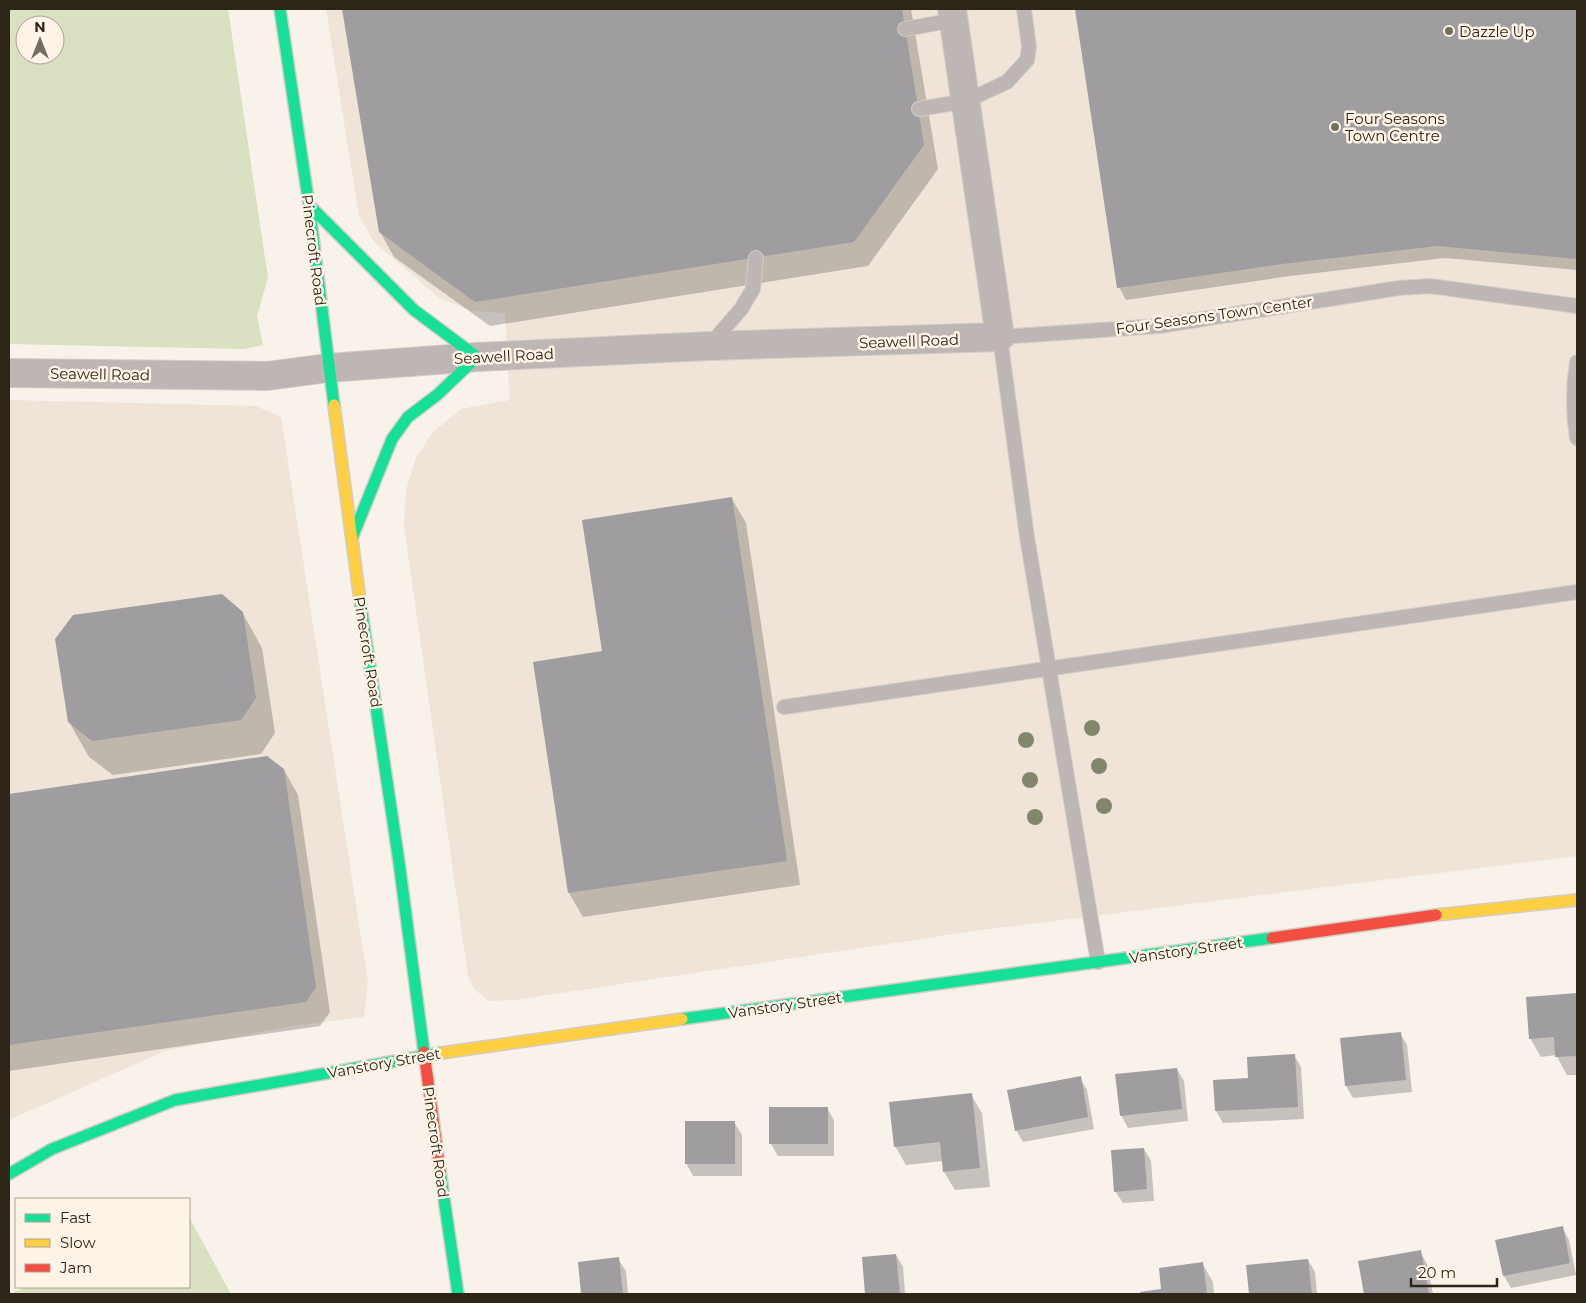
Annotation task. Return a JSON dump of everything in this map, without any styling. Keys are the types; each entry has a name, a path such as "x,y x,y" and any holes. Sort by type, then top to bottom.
{"street":[{"name":"Pinecroft Road","path":"280,9 309,205 351,539 399,862 458,1294"},
{"path":"953,14 1000,337"},
{"path":"309,205 414,310 477,357 437,395 408,417 392,438 351,539"},
{"name":"Seawell Road","path":"9,373 266,376 328,368 477,357 709,346 1000,337"},
{"name":"Vanstory Street","path":"9,1174 52,1149 175,1100 424,1055 1434,915 1577,900"}],"lane":[{"path":"919,110 966,101 1007,82 1026,60 1029,47 1024,9"},
{"path":"905,29 953,14"},
{"path":"709,346 741,310 754,289 756,258"},
{"name":"Four Seasons Town Center","path":"1000,337 1159,326 1399,288 1430,286 1577,306"},
{"path":"1000,337 1026,537 1098,962"},
{"path":"1577,362 1574,418 1577,438"},
{"path":"784,707 1577,592"}],"shaded area":[{"path":"326,9 1577,9 1577,856 981,930 514,1000 489,1001 475,990 468,976 404,526 406,490 416,458 432,433 461,409 510,400 505,313 471,311 439,298 374,242 359,216"},
{"path":"9,400 256,406 281,417 368,983 364,1017 286,1027 165,1051 9,1120"}],"green space":[{"path":"9,9 228,9 268,278 257,316 263,345 244,349 9,344"},
{"path":"190,1219 231,1294 11,1294 22,1288 190,1288"}],"building":[{"path":"342,9 902,9 924,145 854,242 475,302 379,232"},
{"name":"Four Seasons Town Centre","path":"1075,9 1577,9 1577,259 1437,246 1282,264 1117,288"},
{"path":"732,497 787,861 568,893 533,662 602,651 582,520"},
{"path":"222,594 243,612 256,698 241,720 92,741 68,722 55,639 73,615"},
{"path":"267,756 284,769 316,987 306,1002 9,1045 9,794"},
{"path":"1577,993 1577,1056 1555,1057 1554,1037 1529,1039 1526,997"},
{"path":"1401,1032 1406,1080 1345,1086 1340,1038"},
{"path":"1295,1054 1298,1107 1215,1111 1213,1080 1248,1078 1247,1057"},
{"path":"1177,1068 1182,1109 1120,1116 1115,1074"},
{"path":"1081,1076 1088,1117 1015,1131 1007,1090"},
{"path":"972,1093 980,1168 943,1172 940,1142 894,1147 889,1102"},
{"path":"769,1107 828,1107 828,1144 769,1144"},
{"path":"685,1121 735,1121 735,1164 685,1164"},
{"path":"1144,1148 1147,1189 1114,1192 1111,1150"},
{"path":"1563,1226 1570,1263 1503,1276 1495,1240"},
{"path":"1421,1250 1429,1294 1364,1294 1358,1261"},
{"path":"896,1254 900,1294 865,1294 862,1257"},
{"path":"619,1257 623,1294 581,1294 578,1262"},
{"path":"1308,1259 1312,1294 1249,1294 1246,1265"},
{"path":"1203,1262 1207,1294 1141,1294 1140,1292 1161,1289 1159,1268"}],"traffic: fast":[{"path":"280,9 309,205 334,405"},
{"path":"309,205 414,310 477,357 437,395 408,417 392,439 352,538"},
{"path":"360,600 399,862 424,1052"},
{"path":"682,1019 1272,938"},
{"path":"9,1174 52,1149 175,1100 441,1053"},
{"path":"440,1171 458,1294"}],"traffic: slow":[{"path":"334,405 360,600"},
{"path":"1436,915 1577,900"},
{"path":"441,1053 682,1019"}],"traffic: jam":[{"path":"1272,938 1436,915"},
{"path":"424,1052 440,1171"}],"place":[{"name":"Dazzle Up","path":"1449,31"},
{"name":"Four Seasons Town Centre","path":"1335,127"}]}
